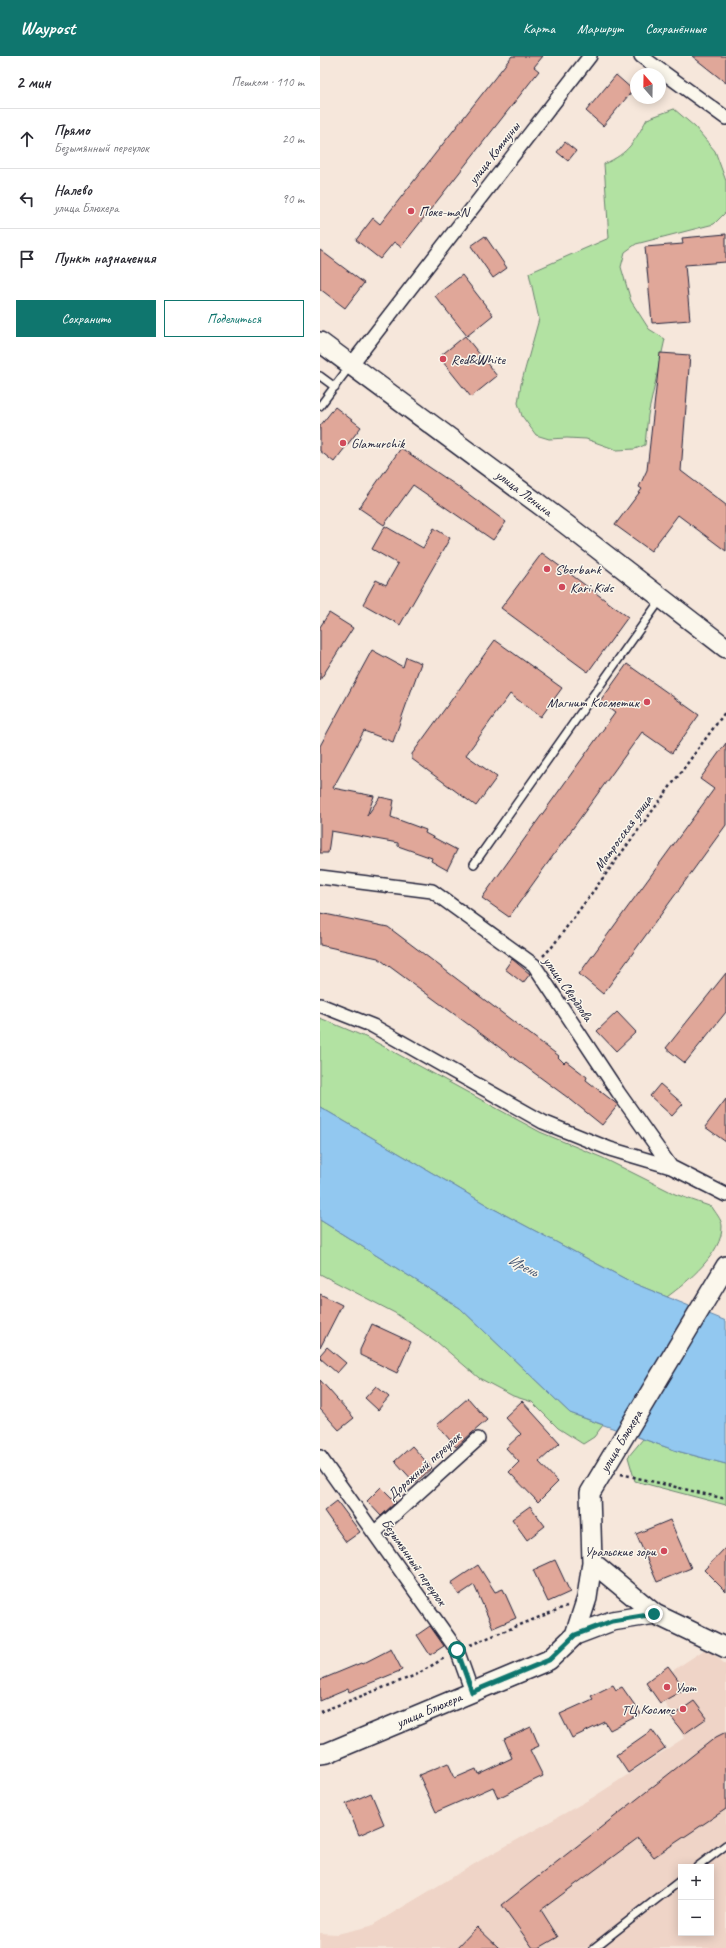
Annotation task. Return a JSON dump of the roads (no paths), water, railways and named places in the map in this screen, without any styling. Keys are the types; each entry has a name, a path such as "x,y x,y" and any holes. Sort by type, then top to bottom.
{"street":[{"name":"улица Коммуны","path":"351,365 590,56"},
{"path":"641,56 726,118"},
{"name":"улица Ленина","path":"320,342 563,522 726,648"},
{"name":"улица Свердлова","path":"320,877 432,891 534,965 618,1092 671,1167"},
{"name":"улица Свердлова","path":"320,1005 373,1026 543,1122 610,1149 671,1167 726,1195"},
{"name":"улица Блюхера","path":"575,1635 587,1598 592,1562 590,1493 726,1266"},
{"name":"Дорожный переулок","path":"374,1533 478,1439"},
{"name":"Безымянный переулок","path":"320,1457 457,1650 472,1692"},
{"path":"592,1562 654,1614 726,1648"},
{"name":"улица Блюхера","path":"320,1754 328,1753 549,1660 575,1635 612,1621 654,1614"}],"lane":[{"path":"320,406 351,365"},
{"path":"320,376 335,387"},
{"path":"474,864 662,598"},
{"path":"701,1864 726,1844"},
{"path":"594,1948 678,1882"}],"water":[{"name":"Ирень","path":"320,1107 492,1208 633,1283 726,1321 726,1464 677,1451 570,1413 460,1308 320,1220"}],"place":[{"name":"Поке-maN","path":"411,211"},
{"name":"Red&White","path":"443,359"},
{"name":"Glamurchik","path":"343,443"},
{"name":"Sberbank","path":"547,569"},
{"name":"Kari Kids","path":"562,587"},
{"name":"Магнит Косметик","path":"647,702"},
{"name":"Уральские зори","path":"664,1551"},
{"name":"Уют","path":"667,1687"},
{"name":"ТЦ Космос","path":"683,1709"}]}
